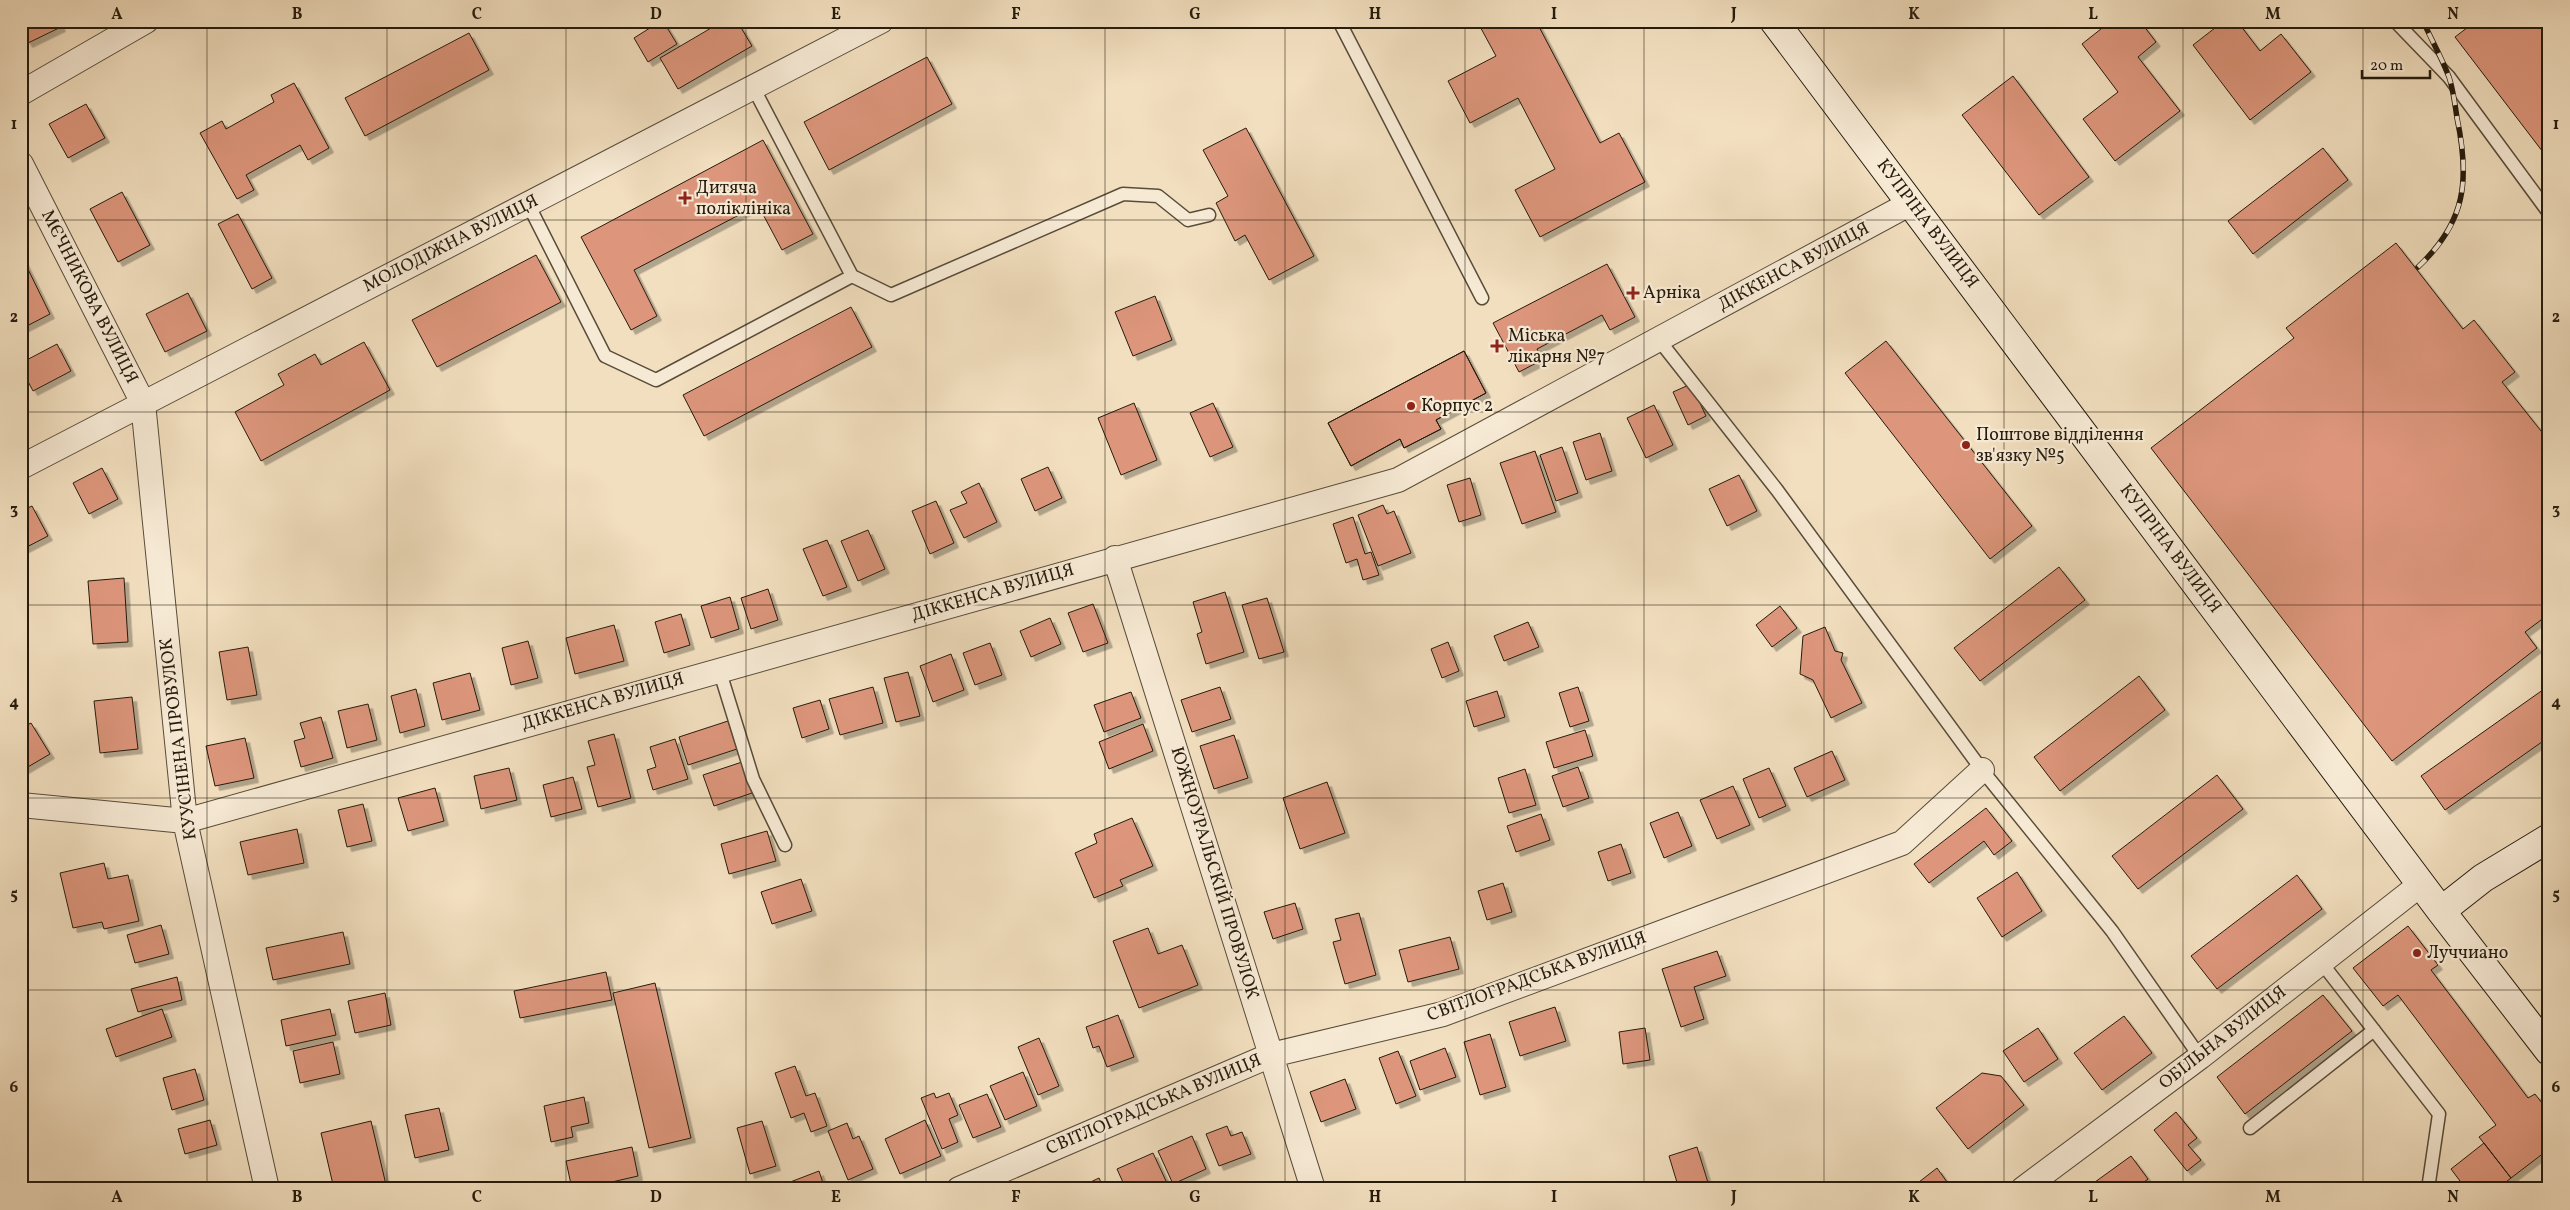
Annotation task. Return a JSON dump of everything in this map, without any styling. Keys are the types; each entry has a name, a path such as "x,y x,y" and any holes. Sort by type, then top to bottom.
{"main road":[{"name":"КУПРІНА ВУЛИЦЯ","path":"1774,21 2441,911 2549,1051"},
{"path":"2441,911 2483,878 2549,838"}],"street":[{"path":"21,93 146,21"},
{"name":"МОЛОДІЖНА ВУЛИЦЯ","path":"21,467 881,21"},
{"name":"МЄЧНИКОВА ВУЛИЦЯ","path":"21,164 143,403"},
{"name":"ДІККЕНСА ВУЛИЦЯ","path":"21,805 185,821 719,669 1398,480 1911,203"},
{"name":"КУУСІНЕНА ПРОВУЛОК","path":"143,403 185,821 267,1189"},
{"name":"ЮЖНОУРАЛЬСКІЙ ПРОВУЛОК","path":"1115,558 1313,1189"},
{"name":"СВІТЛОГРАДСЬКА ВУЛИЦЯ","path":"959,1189 1271,1055 1443,1014 1902,843 1982,770"},
{"name":"ОБІЛЬНА ВУЛИЦЯ","path":"2023,1189 2200,1057 2421,884"}],"lane":[{"path":"1339,21 1482,298"},
{"path":"2395,21 2449,77 2549,212"},
{"path":"753,87 852,276 891,295 1123,194 1158,196 1188,220 1209,215"},
{"path":"528,204 605,356 656,380 852,276"},
{"path":"1659,340 1778,490 1982,770 2112,932 2200,1057"},
{"path":"719,669 753,779 785,845"},
{"path":"2321,962 2439,1114 2428,1189"},
{"path":"2250,1128 2374,1030"}],"building":[{"path":"21,21 58,21 61,27 28,43 21,31"},
{"path":"663,21 677,44 648,62 634,38"},
{"path":"723,21 737,21 752,46 678,89 660,58"},
{"path":"1477,21 1536,21 1600,143 1619,133 1645,182 1540,237 1515,190 1555,169 1518,98 1470,123 1448,81 1496,56"},
{"path":"2111,21 2140,21 2156,42 2138,57 2180,111 2115,161 2083,119 2118,92 2082,44"},
{"path":"2224,21 2237,21 2260,51 2281,34 2311,72 2250,120 2193,45"},
{"path":"2476,21 2549,21 2549,160 2455,37"},
{"path":"469,33 489,70 365,136 345,98"},
{"path":"927,57 952,104 829,170 804,122"},
{"path":"2013,76 2089,177 2039,215 1962,115"},
{"path":"294,83 329,148 308,160 300,145 246,175 254,190 237,199 200,133 222,121 226,129 274,102 271,95"},
{"path":"86,104 105,138 68,158 49,124"},
{"path":"1246,128 1314,256 1269,280 1245,235 1235,241 1216,203 1228,196 1203,150"},
{"path":"763,140 813,234 782,250 758,205 634,270 657,316 631,330 581,237"},
{"path":"2323,148 2348,180 2253,254 2228,221"},
{"path":"122,192 150,245 118,262 90,209"},
{"path":"238,214 272,278 252,289 218,224"},
{"path":"2396,243 2463,329 2474,320 2515,372 2502,382 2549,441 2549,614 2525,632 2537,648 2392,761 2151,448 2294,338 2286,328"},
{"path":"21,255 50,314 21,329"},
{"path":"536,255 561,302 437,367 412,320"},
{"path":"1607,264 1635,317 1610,330 1602,315 1537,349 1542,360 1519,372 1493,323"},
{"path":"188,293 207,331 165,352 146,314"},
{"path":"1155,296 1172,340 1133,356 1115,312"},
{"path":"851,307 872,347 704,436 683,395"},
{"path":"1886,341 2032,526 1990,559 1845,373"},
{"path":"364,342 390,390 261,461 235,412 284,385 278,374 315,354 321,365"},
{"path":"57,344 71,371 33,391 21,368 21,363"},
{"name":"Корпус 2","path":"1464,351 1486,393 1436,420 1441,429 1404,448 1400,439 1351,466 1328,423"},
{"name":"Корпус 2","path":"1464,351 1486,393 1436,420 1441,429 1404,448 1400,439 1351,466 1328,423"},
{"path":"1691,384 1706,416 1688,425 1673,392"},
{"path":"1134,403 1157,460 1121,475 1098,418"},
{"path":"1213,403 1233,447 1210,457 1190,413"},
{"path":"1654,405 1673,445 1646,458 1627,418"},
{"path":"1600,433 1612,471 1586,480 1573,442"},
{"path":"1562,447 1578,493 1556,501 1540,455"},
{"path":"1535,451 1556,512 1522,524 1500,463"},
{"path":"1048,467 1062,498 1035,511 1021,479"},
{"path":"102,468 118,499 89,514 73,483"},
{"path":"1739,475 1757,511 1727,526 1709,489"},
{"path":"1470,478 1481,515 1459,522 1447,485"},
{"path":"979,483 997,522 964,538 950,510 967,503 961,492"},
{"path":"936,501 954,543 930,554 912,511"},
{"path":"1383,505 1387,514 1394,511 1411,553 1378,566 1358,515"},
{"path":"32,506 48,536 21,550 21,511"},
{"path":"1353,517 1365,554 1371,552 1379,575 1363,580 1357,559 1346,563 1333,524"},
{"path":"868,530 885,569 858,581 841,541"},
{"path":"827,540 847,587 823,596 803,549"},
{"path":"2059,567 2085,600 1980,681 1954,648"},
{"path":"124,578 128,642 93,644 88,581"},
{"path":"768,589 778,620 751,629 741,598"},
{"path":"1225,592 1244,652 1206,664 1197,634 1202,632 1193,602"},
{"path":"730,597 739,629 711,638 701,606"},
{"path":"1267,598 1284,652 1259,659 1242,605"},
{"path":"1093,604 1108,643 1083,652 1068,613"},
{"path":"1780,606 1797,628 1772,647 1756,625"},
{"path":"681,614 690,645 664,653 655,622"},
{"path":"1050,618 1061,644 1031,657 1020,631"},
{"path":"1528,622 1539,647 1504,661 1494,636"},
{"path":"614,625 624,661 575,674 566,638"},
{"path":"1825,627 1835,651 1843,653 1841,660 1862,703 1831,718 1813,680 1800,674 1803,636"},
{"path":"528,641 538,678 511,685 502,648"},
{"path":"1448,642 1459,671 1442,678 1431,649"},
{"path":"990,643 1002,675 975,685 963,653"},
{"path":"248,647 257,695 227,700 219,652"},
{"path":"951,654 964,690 933,702 920,666"},
{"path":"908,672 920,716 896,722 884,678"},
{"path":"470,673 480,710 442,720 433,683"},
{"path":"2139,676 2165,710 2060,791 2034,757"},
{"path":"873,687 883,723 840,735 829,699"},
{"path":"1220,687 1231,719 1192,732 1181,700"},
{"path":"1578,687 1589,721 1570,727 1559,693"},
{"path":"2547,687 2549,737 2445,810 2421,776"},
{"path":"416,689 425,726 400,733 391,696"},
{"path":"1497,691 1505,717 1474,727 1466,701"},
{"path":"1131,692 1141,718 1104,732 1094,705"},
{"path":"132,697 138,749 100,753 94,701"},
{"path":"820,700 829,729 802,738 793,708"},
{"path":"368,704 377,740 347,748 338,711"},
{"path":"321,717 333,758 301,767 294,741 305,738 300,723"},
{"path":"728,721 737,749 688,765 679,737"},
{"path":"31,723 50,754 21,771 21,728"},
{"path":"1143,724 1153,751 1109,769 1099,742"},
{"path":"1585,730 1593,756 1554,768 1546,742"},
{"path":"614,734 631,798 598,807 587,767 595,765 588,741"},
{"path":"1234,735 1248,778 1214,789 1200,746"},
{"path":"245,738 254,778 215,786 206,746"},
{"path":"675,739 688,779 653,790 647,770 656,767 650,747"},
{"path":"1832,751 1845,780 1807,797 1794,768"},
{"path":"742,762 752,793 714,806 703,775"},
{"path":"1578,767 1589,798 1563,807 1552,776"},
{"path":"509,768 517,800 481,809 474,776"},
{"path":"1769,768 1786,806 1759,818 1743,779"},
{"path":"1525,769 1536,805 1509,813 1498,778"},
{"path":"2217,775 2243,809 2138,889 2112,856"},
{"path":"573,777 582,809 551,817 543,785"},
{"path":"1327,782 1345,833 1300,849 1283,798"},
{"path":"1733,786 1750,825 1717,839 1700,800"},
{"path":"435,788 444,821 408,831 398,798"},
{"path":"363,804 372,841 347,847 338,810"},
{"path":"1986,808 2012,841 1994,855 1984,841 1929,883 1914,864"},
{"path":"1678,812 1692,846 1664,858 1650,823"},
{"path":"1541,814 1550,840 1516,852 1507,826"},
{"path":"1132,818 1153,866 1120,880 1123,886 1094,898 1075,853 1097,843 1094,834"},
{"path":"297,829 304,863 248,875 240,842"},
{"path":"767,831 776,861 729,874 721,844"},
{"path":"1621,844 1631,873 1608,881 1598,852"},
{"path":"104,863 108,879 128,875 139,921 104,929 102,922 73,928 60,873"},
{"path":"2017,872 2042,911 2002,937 1977,898"},
{"path":"2297,875 2322,909 2217,989 2191,956"},
{"path":"801,879 812,911 772,924 761,892"},
{"path":"1503,883 1512,912 1487,920 1478,891"},
{"path":"1295,903 1303,929 1273,939 1264,912"},
{"path":"1359,913 1376,975 1345,984 1333,942 1341,940 1335,919"},
{"path":"161,925 169,954 135,963 127,935"},
{"path":"2408,926 2438,965 2431,970 2528,1098 2535,1094 2549,1112 2549,1149 2511,1178 2479,1137 2496,1125 2398,995 2383,1006 2353,968"},
{"path":"1148,928 1158,954 1182,945 1198,985 1139,1008 1113,941"},
{"path":"343,932 350,964 273,980 266,948"},
{"path":"1450,937 1459,969 1408,982 1399,950"},
{"path":"1717,951 1726,976 1694,987 1704,1019 1681,1027 1662,969"},
{"path":"606,972 612,1000 520,1018 514,991"},
{"path":"177,977 182,1000 138,1012 131,989"},
{"path":"655,983 691,1138 649,1148 613,993"},
{"path":"385,993 391,1025 355,1033 348,1001"},
{"path":"2323,995 2352,1031 2245,1114 2217,1077"},
{"path":"1555,1007 1566,1041 1520,1056 1509,1022"},
{"path":"162,1009 172,1037 116,1057 106,1029"},
{"path":"330,1009 336,1035 286,1046 281,1020"},
{"path":"1118,1015 1134,1057 1107,1067 1099,1046 1093,1048 1086,1027"},
{"path":"2124,1016 2152,1053 2102,1090 2074,1053"},
{"path":"1645,1028 1650,1060 1623,1064 1619,1032"},
{"path":"2038,1028 2058,1059 2024,1082 2003,1051"},
{"path":"1490,1034 1506,1087 1480,1095 1464,1042"},
{"path":"1039,1038 1059,1086 1038,1095 1018,1047"},
{"path":"333,1042 340,1074 300,1083 293,1051"},
{"path":"1445,1048 1456,1077 1420,1090 1410,1061"},
{"path":"1398,1051 1416,1096 1396,1104 1379,1058"},
{"path":"795,1066 806,1096 815,1093 827,1126 811,1132 804,1113 791,1118 775,1073"},
{"path":"195,1069 204,1100 172,1110 163,1078"},
{"path":"1023,1072 1037,1106 1005,1120 990,1086"},
{"path":"1982,1073 2001,1076 2024,1105 1968,1149 1936,1108"},
{"path":"1345,1079 1356,1109 1321,1122 1310,1092"},
{"path":"934,1093 936,1098 949,1093 958,1115 949,1119 958,1142 942,1149 921,1098"},
{"path":"987,1094 1001,1127 973,1138 959,1105"},
{"path":"584,1097 589,1123 571,1127 573,1137 551,1142 544,1106"},
{"path":"439,1108 449,1150 415,1158 405,1115"},
{"path":"2176,1112 2197,1138 2188,1145 2201,1160 2187,1171 2154,1130"},
{"path":"210,1120 217,1145 185,1154 178,1129"},
{"path":"925,1120 941,1156 900,1174 885,1139"},
{"path":"371,1121 387,1189 334,1189 321,1133"},
{"path":"762,1121 776,1166 750,1174 737,1128"},
{"path":"847,1123 853,1139 859,1136 873,1169 848,1180 828,1131"},
{"path":"1227,1126 1231,1136 1242,1132 1251,1154 1219,1166 1206,1134"},
{"path":"1192,1136 1206,1169 1173,1184 1158,1151"},
{"path":"2484,1143 2511,1178 2497,1189 2466,1189 2451,1169"},
{"path":"632,1147 638,1176 603,1184 604,1189 572,1189 566,1161"},
{"path":"1697,1147 1710,1189 1679,1189 1669,1156"},
{"path":"1153,1153 1166,1181 1150,1189 1126,1189 1117,1169"},
{"path":"2131,1156 2148,1179 2135,1189 2100,1189 2095,1182"},
{"path":"1937,1168 1952,1189 1910,1189"},
{"path":"819,1171 825,1189 787,1189 785,1184"},
{"path":"1099,1178 1104,1189 1076,1189"}],"railway":[{"path":"2418,267 2434,250 2455,216 2463,181 2461,140 2452,86 2423,21"}],"place":[{"name":"Дитяча поліклініка","path":"685,198"},
{"name":"Арніка","path":"1633,293"},
{"name":"Міська лікарня №7","path":"1497,346"},
{"name":"Корпус 2","path":"1411,406"},
{"name":"Поштове відділення зв'язку №5","path":"1966,445"},
{"name":"Луччиано","path":"2417,953"}]}
